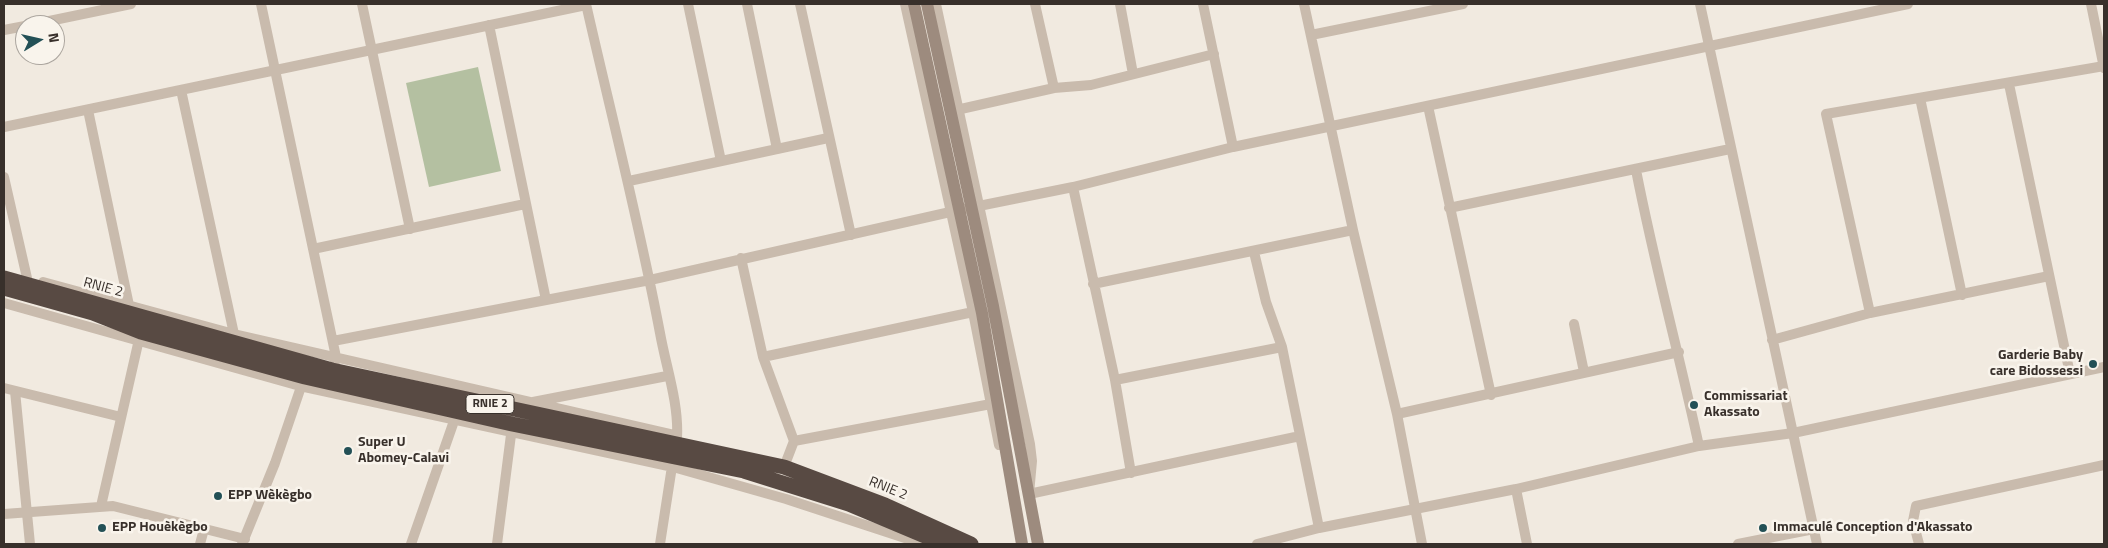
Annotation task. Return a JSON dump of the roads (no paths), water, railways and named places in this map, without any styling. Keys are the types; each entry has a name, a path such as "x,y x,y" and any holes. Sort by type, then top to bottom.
{"highway":[{"name":"RNIE 2","path":"4,278 27,280 334,364 744,471 849,504 923,540 944,544"},
{"name":"RNIE 2","path":"4,288 93,313 139,337 303,382 512,428 784,467 885,505 971,544"}],"main road":[{"path":"914,4 1010,391 1038,544"},
{"path":"927,4 955,110 965,209 1022,544"}],"street":[{"path":"65,18 131,4"},
{"path":"261,4 333,341 334,364"},
{"path":"362,4 410,229"},
{"path":"4,128 586,4 629,181 650,280 667,376 677,416 675,452 660,544"},
{"path":"688,4 721,161"},
{"path":"747,4 777,149"},
{"path":"800,4 828,138 851,235"},
{"path":"905,4 965,209 973,312 1002,461 1014,497"},
{"path":"936,4 955,110 1054,88 1091,85 1214,54"},
{"path":"1035,4 1054,88"},
{"path":"1120,4 1133,74"},
{"path":"1203,4 1233,147"},
{"path":"1304,4 1352,230 1397,414 1422,544"},
{"path":"1404,4 1407,15"},
{"path":"1311,35 1463,4"},
{"path":"1700,4 1817,544"},
{"path":"333,341 650,280 741,258 1072,187 1233,147 1908,4"},
{"path":"1870,313 1826,114 2104,67 2091,4"},
{"path":"489,25 546,300"},
{"path":"2009,84 2070,374"},
{"path":"181,90 234,334"},
{"path":"1920,98 1962,295"},
{"path":"1428,106 1491,394"},
{"path":"88,110 130,308 234,334 334,364 530,403 675,435 675,452"},
{"path":"629,181 828,138"},
{"path":"1449,208 1730,149"},
{"path":"1636,170 1647,228 1679,352 1699,446"},
{"path":"4,177 27,280"},
{"path":"1072,187 1115,380 1131,473"},
{"path":"313,250 525,204"},
{"path":"1093,284 1254,252 1352,230"},
{"path":"1254,252 1266,302 1282,347 1319,528"},
{"path":"741,258 763,357 794,441 784,467"},
{"path":"4,271 27,280"},
{"path":"1772,340 1870,313 2049,276"},
{"path":"4,303 139,337 101,506"},
{"path":"763,357 973,312"},
{"path":"1574,324 1584,372"},
{"path":"1115,380 1282,347"},
{"path":"1397,414 1679,352"},
{"path":"1257,544 1319,528 1516,488 1699,446 1793,433 2104,367"},
{"path":"530,403 667,376"},
{"path":"4,514 113,506 204,529 244,542 275,463 303,382 454,421 512,428 497,544"},
{"path":"4,388 121,417"},
{"path":"16,391 30,544"},
{"path":"794,441 991,404"},
{"path":"411,544 454,421"},
{"path":"1029,494 1300,436"},
{"path":"1918,544 1912,521 1916,506 2104,465"},
{"path":"1516,488 1527,544"},
{"path":"200,544 204,529"},
{"path":"1738,544 1814,529"}],"place":[{"name":"Garderie Baby care Bidossessi","path":"2093,364"},
{"name":"Commissariat Akassato","path":"1694,405"},
{"name":"Super U Abomey-Calavi","path":"348,451"},
{"name":"EPP Wèkègbo","path":"218,496"},
{"name":"EPP Houèkègbo","path":"102,528"},
{"name":"Immaculé Conception d'Akassato","path":"1763,528"}]}
